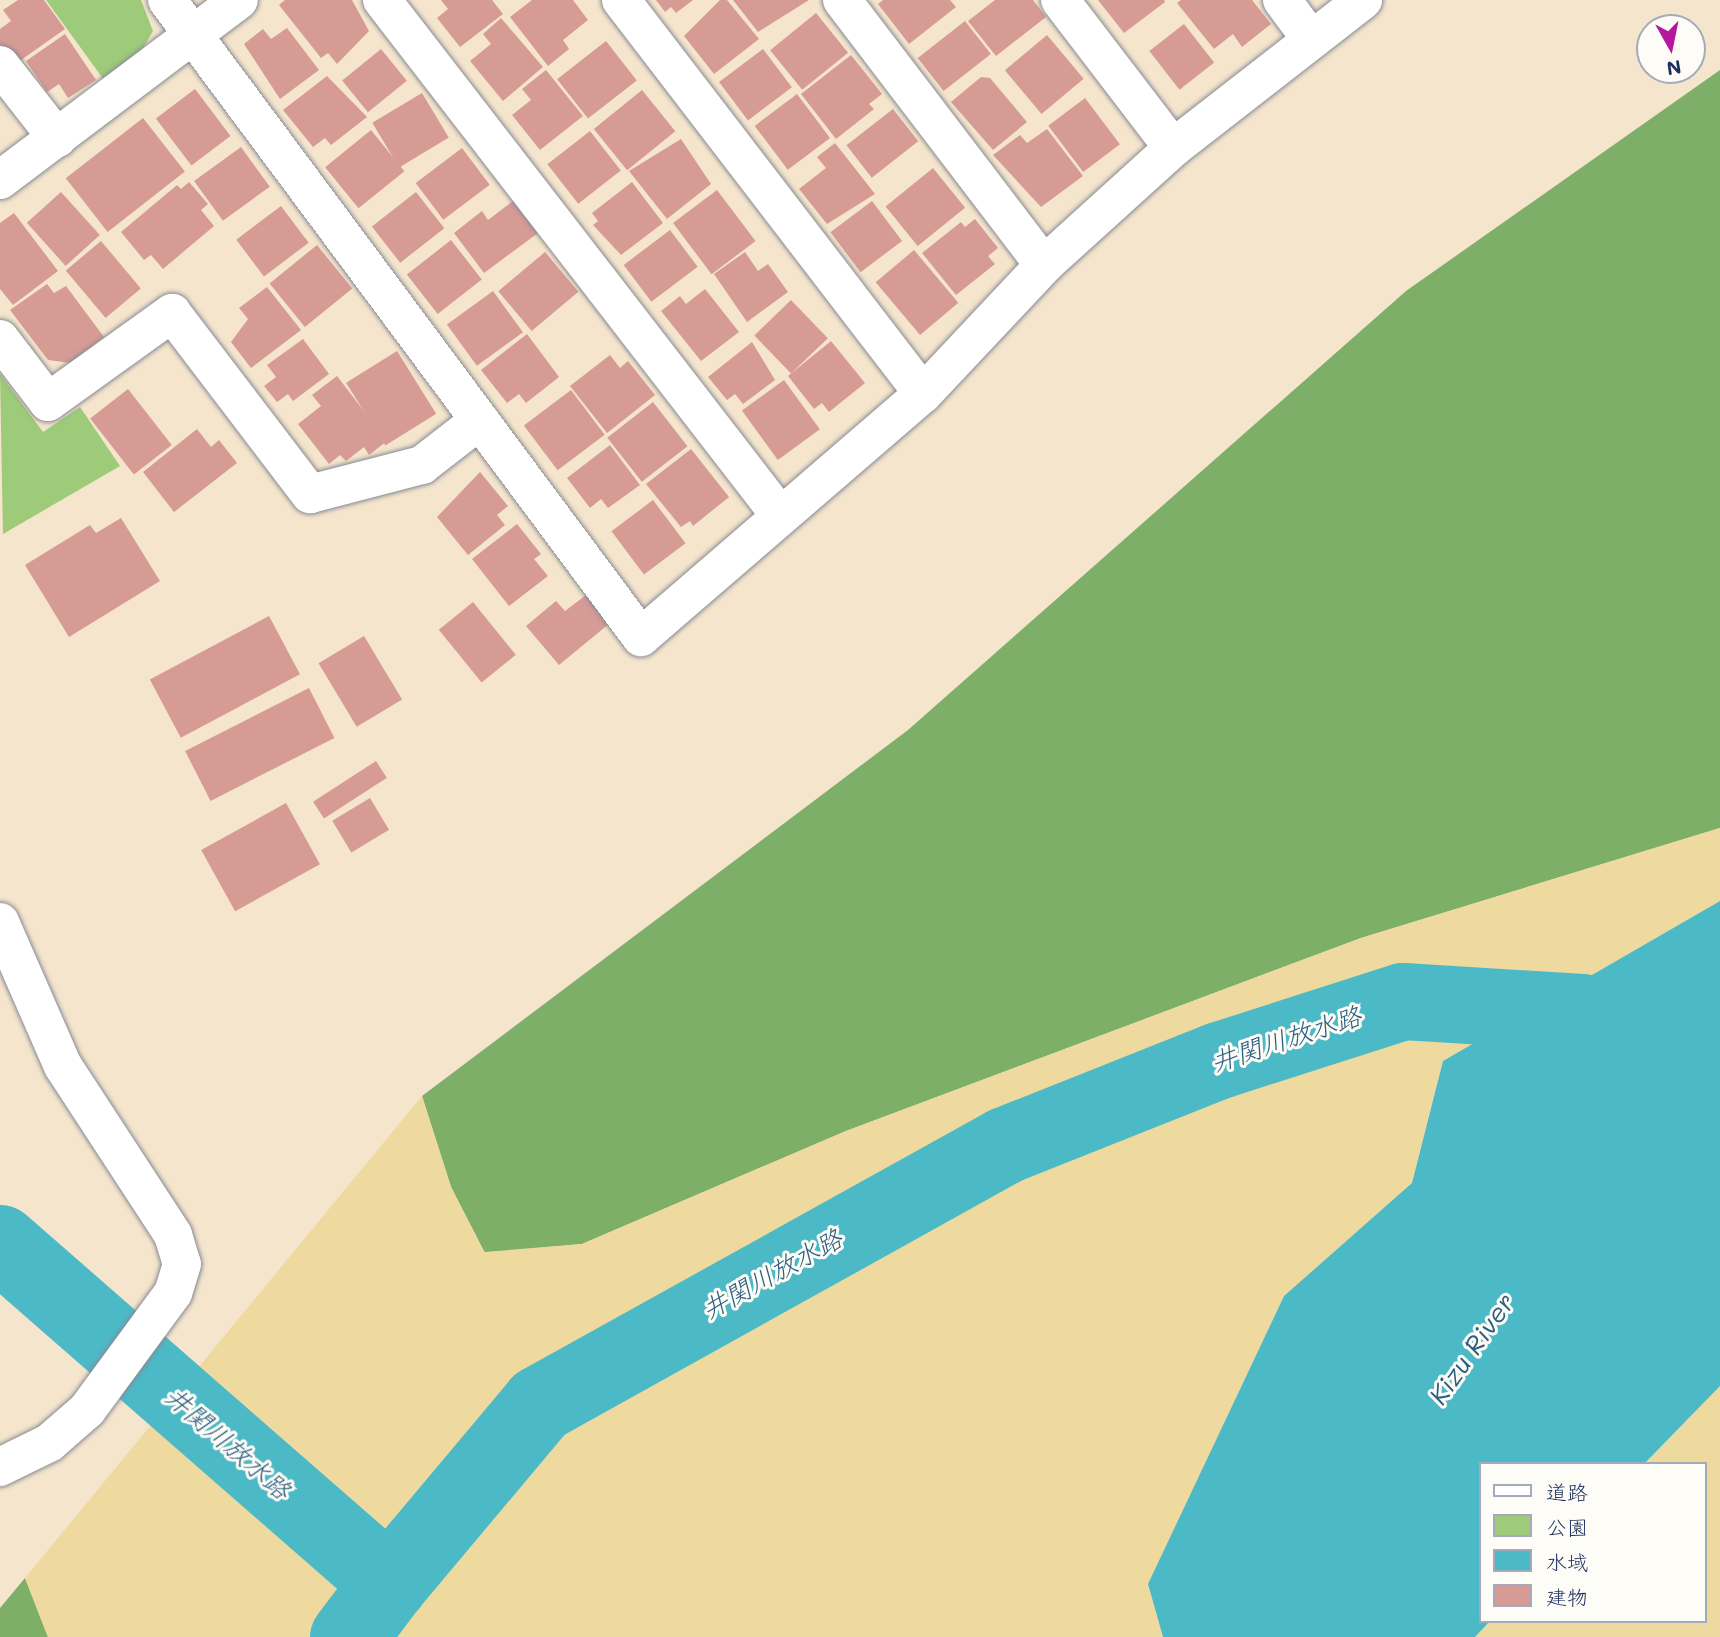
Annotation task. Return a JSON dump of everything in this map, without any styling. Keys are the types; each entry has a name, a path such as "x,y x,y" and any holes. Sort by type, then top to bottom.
{"street":[{"path":"167,0 641,637 779,514 923,394 1044,265 1173,148 1310,38 1363,0"},
{"path":"0,180 239,0"},
{"path":"382,0 779,514"},
{"path":"621,0 923,394"},
{"path":"842,0 1044,265"},
{"path":"1060,0 1173,148"},
{"path":"1282,0 1310,38"},
{"path":"0,65 57,138"},
{"path":"0,339 48,402 172,313 310,494 422,465 480,420"},
{"path":"0,922 63,1066 179,1248 173,1293 87,1410 49,1443 0,1467"}],"green space":[{"path":"46,0 141,0 153,31 142,50 104,80"},
{"path":"1720,70 1720,828 1361,938 846,1131 582,1244 485,1253 451,1187 422,1096 908,730 1406,291 1700,84 1706,84 1706,80"},
{"path":"0,374 43,432 80,407 120,466 3,534"},
{"path":"25,1578 48,1637 0,1637 0,1608"}],"sand":[{"path":"1720,828 1720,901 1443,1061 1412,1183 1284,1296 1148,1584 1163,1637 48,1637 25,1578 422,1096 451,1187 484,1252 582,1244 846,1131 1361,938"},
{"path":"1720,1386 1720,1637 1475,1637 1488,1623 1706,1623 1706,1462 1646,1462"}],"water":[{"name":"Kizu River","path":"1720,901 1720,1386 1646,1462 1478,1462 1478,1623 1488,1623 1475,1637 1163,1637 1148,1584 1284,1296 1412,1183 1443,1061"}],"building":[{"path":"18,0 44,0 65,29 14,65 0,45 0,29 11,21 3,10"},
{"path":"285,0 352,0 369,31 337,64 328,53 321,58 279,5"},
{"path":"441,0 492,0 503,14 460,47 437,18 448,9"},
{"path":"532,0 573,0 588,20 563,40 569,49 548,66 510,17"},
{"path":"656,0 693,0 676,13 671,7 665,12"},
{"path":"720,0 727,0 759,39 714,74 684,36"},
{"path":"733,0 809,0 758,32"},
{"path":"883,0 950,0 956,7 909,44 878,4"},
{"path":"995,0 1033,0 1046,17 996,56 968,21"},
{"path":"1098,0 1164,0 1165,2 1124,33"},
{"path":"1181,0 1252,0 1271,24 1242,47 1233,34 1214,49 1177,3"},
{"path":"816,13 848,53 802,90 770,50"},
{"path":"501,18 543,67 503,101 470,61 491,44 483,34"},
{"path":"965,21 991,54 944,91 918,58"},
{"path":"1184,24 1214,63 1179,90 1149,51"},
{"path":"287,28 319,70 280,99 244,44 263,29 271,39"},
{"path":"65,34 96,80 68,98 59,84 47,92 26,61"},
{"path":"1047,35 1084,79 1042,114 1005,70"},
{"path":"606,41 637,80 588,119 557,79"},
{"path":"381,49 407,81 368,112 342,80"},
{"path":"763,49 792,87 748,120 719,82"},
{"path":"851,55 882,94 869,104 874,109 836,139 801,94"},
{"path":"546,70 583,116 540,150 512,115 531,100 522,89"},
{"path":"327,76 367,117 331,145 325,138 313,147 283,110"},
{"path":"981,77 990,78 1027,122 993,150 951,102"},
{"path":"195,89 231,136 191,166 156,118"},
{"path":"642,90 675,131 627,170 594,129"},
{"path":"422,93 449,138 399,167 372,123"},
{"path":"797,94 830,138 788,170 755,126"},
{"path":"1085,98 1120,144 1083,172 1048,126"},
{"path":"893,109 918,141 872,178 847,145"},
{"path":"143,118 185,172 108,232 66,178"},
{"path":"1047,129 1083,176 1041,207 993,155 1020,135 1027,143"},
{"path":"371,130 404,171 359,208 325,167"},
{"path":"590,131 621,170 578,204 547,164"},
{"path":"681,139 711,184 667,219 629,171"},
{"path":"835,143 875,194 827,224 799,189 826,168 817,157"},
{"path":"241,147 270,187 223,221 194,181"},
{"path":"462,148 490,185 443,220 416,183"},
{"path":"933,168 965,208 918,246 886,206"},
{"path":"189,182 208,204 201,210 214,226 163,269 151,255 144,260 121,232 177,185 181,189"},
{"path":"632,182 663,223 621,255 593,225 598,221 592,213"},
{"path":"717,190 756,241 712,274 673,223"},
{"path":"61,192 100,235 66,266 27,223"},
{"path":"416,192 444,228 400,263 372,226"},
{"path":"513,201 538,233 484,273 454,233 482,211 488,220"},
{"path":"872,201 902,241 861,272 830,232"},
{"path":"281,206 309,243 264,276 236,240"},
{"path":"14,213 58,271 13,305 0,289 0,223"},
{"path":"975,219 998,248 988,256 995,264 956,295 922,253 961,222 965,227"},
{"path":"670,230 698,267 651,302 624,265"},
{"path":"451,240 482,279 438,314 407,274"},
{"path":"101,241 141,288 106,318 66,271"},
{"path":"317,245 352,289 305,327 270,283"},
{"path":"914,250 958,303 920,335 876,282"},
{"path":"545,252 578,292 532,331 498,291"},
{"path":"745,252 758,271 768,264 788,292 747,322 714,274"},
{"path":"47,284 54,293 66,286 104,337 71,363 48,360 10,310"},
{"path":"267,287 301,330 251,368 231,342 248,319 239,308"},
{"path":"705,289 739,332 701,361 661,311 680,296 686,304"},
{"path":"493,291 523,332 477,366 447,325"},
{"path":"791,300 828,338 791,374 754,335"},
{"path":"527,334 559,377 526,403 519,394 507,403 481,370"},
{"path":"303,339 329,374 293,401 288,394 277,402 264,386 276,377 267,365"},
{"path":"831,341 865,383 829,412 822,403 814,409 788,376"},
{"path":"752,342 775,380 743,404 735,394 727,400 708,377"},
{"path":"397,351 436,414 385,446 346,383"},
{"path":"610,355 620,368 628,361 655,395 607,433 570,386"},
{"path":"337,376 387,441 369,455 364,447 346,461 340,455 329,464 298,424 321,406 312,395"},
{"path":"784,380 820,429 778,460 742,411"},
{"path":"128,389 172,445 134,475 90,419"},
{"path":"571,390 605,435 558,470 524,426"},
{"path":"653,402 687,446 642,482 607,438"},
{"path":"197,429 211,447 219,440 237,463 174,512 143,472"},
{"path":"610,445 640,485 608,508 601,499 590,508 567,478"},
{"path":"691,449 729,497 693,526 690,521 681,527 646,484"},
{"path":"480,472 508,506 497,515 505,525 468,555 437,517"},
{"path":"653,500 685,543 644,574 611,531"},
{"path":"121,518 160,581 69,637 25,565 90,525 96,533"},
{"path":"517,524 541,554 534,559 548,576 509,606 472,559"},
{"path":"586,595 610,623 559,665 526,626 556,601 565,611"},
{"path":"473,602 516,655 482,683 439,630"},
{"path":"269,616 300,674 181,738 150,679"},
{"path":"364,636 402,699 357,727 319,663"},
{"path":"309,688 334,738 211,801 185,751"},
{"path":"376,761 387,778 324,819 313,802"},
{"path":"370,798 389,830 351,852 332,821"},
{"path":"286,803 320,864 235,911 201,850"}],"waterway":[{"name":"井関川放水路","path":"0,1243 389,1583 539,1404 1005,1145 1219,1060 1403,1001 1582,1012 1720,1066"},
{"path":"348,1637 389,1583"}]}
